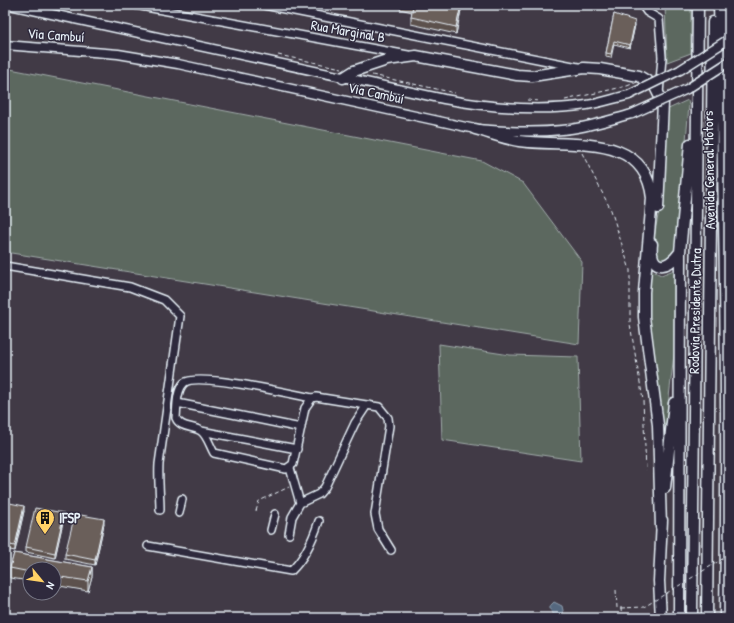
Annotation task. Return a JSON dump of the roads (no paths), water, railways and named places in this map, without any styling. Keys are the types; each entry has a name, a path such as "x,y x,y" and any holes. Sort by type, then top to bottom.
{"highway":[{"name":"Rodovia Presidente Dutra","path":"692,618 698,5"},
{"name":"Rodovia Presidente Dutra","path":"706,618 713,5"},
{"name":"Avenida General Motors","path":"719,5 723,123 728,477 725,618"},
{"path":"343,78 354,71 387,60 416,56 517,75 532,76 584,68 617,71 639,76 654,85 660,94 663,103 659,192 652,248 656,263 661,266 667,265 673,262 680,252"},
{"path":"679,618 680,252 697,58"},
{"path":"475,129 519,141 608,147 624,152 636,160 645,172 651,184 652,198 644,292 645,324 658,425 661,527 659,581 661,618"},
{"path":"661,527 680,346"}],"main road":[{"name":"Via Cambuí","path":"10,5 444,100 493,108 531,109 588,105 629,95 680,70 729,39"},
{"name":"Via Cambuí","path":"5,45 111,53 178,64 475,129 522,132 563,130 596,124 632,114 687,90 729,62"}],"lane":[{"name":"Rua Marginal B","path":"134,5 416,56"},
{"path":"264,5 584,68"},
{"path":"642,5 647,12 659,19 662,57 660,94"},
{"path":"5,266 130,287 164,300 180,316 157,483 160,497 160,510"},
{"path":"297,449 200,431 177,421 179,389 185,382 192,380 210,380 312,398 316,397 379,407 388,418 388,426 375,514 378,529 391,550"},
{"path":"300,503 290,468 293,464 297,449 307,403 312,398"},
{"path":"177,403 301,428"},
{"path":"288,534 292,517 300,503 319,494 325,487 355,423 367,405"},
{"path":"200,431 206,436 214,453 286,469 290,468"},
{"path":"179,513 182,499"},
{"path":"271,530 275,514"},
{"path":"148,546 291,571 297,566 313,538 318,521"}],"water":[{"path":"554,602 562,606 564,615 562,618 556,617 550,610 550,606"}],"place":[{"name":"IFSP","path":"45,535"}]}
